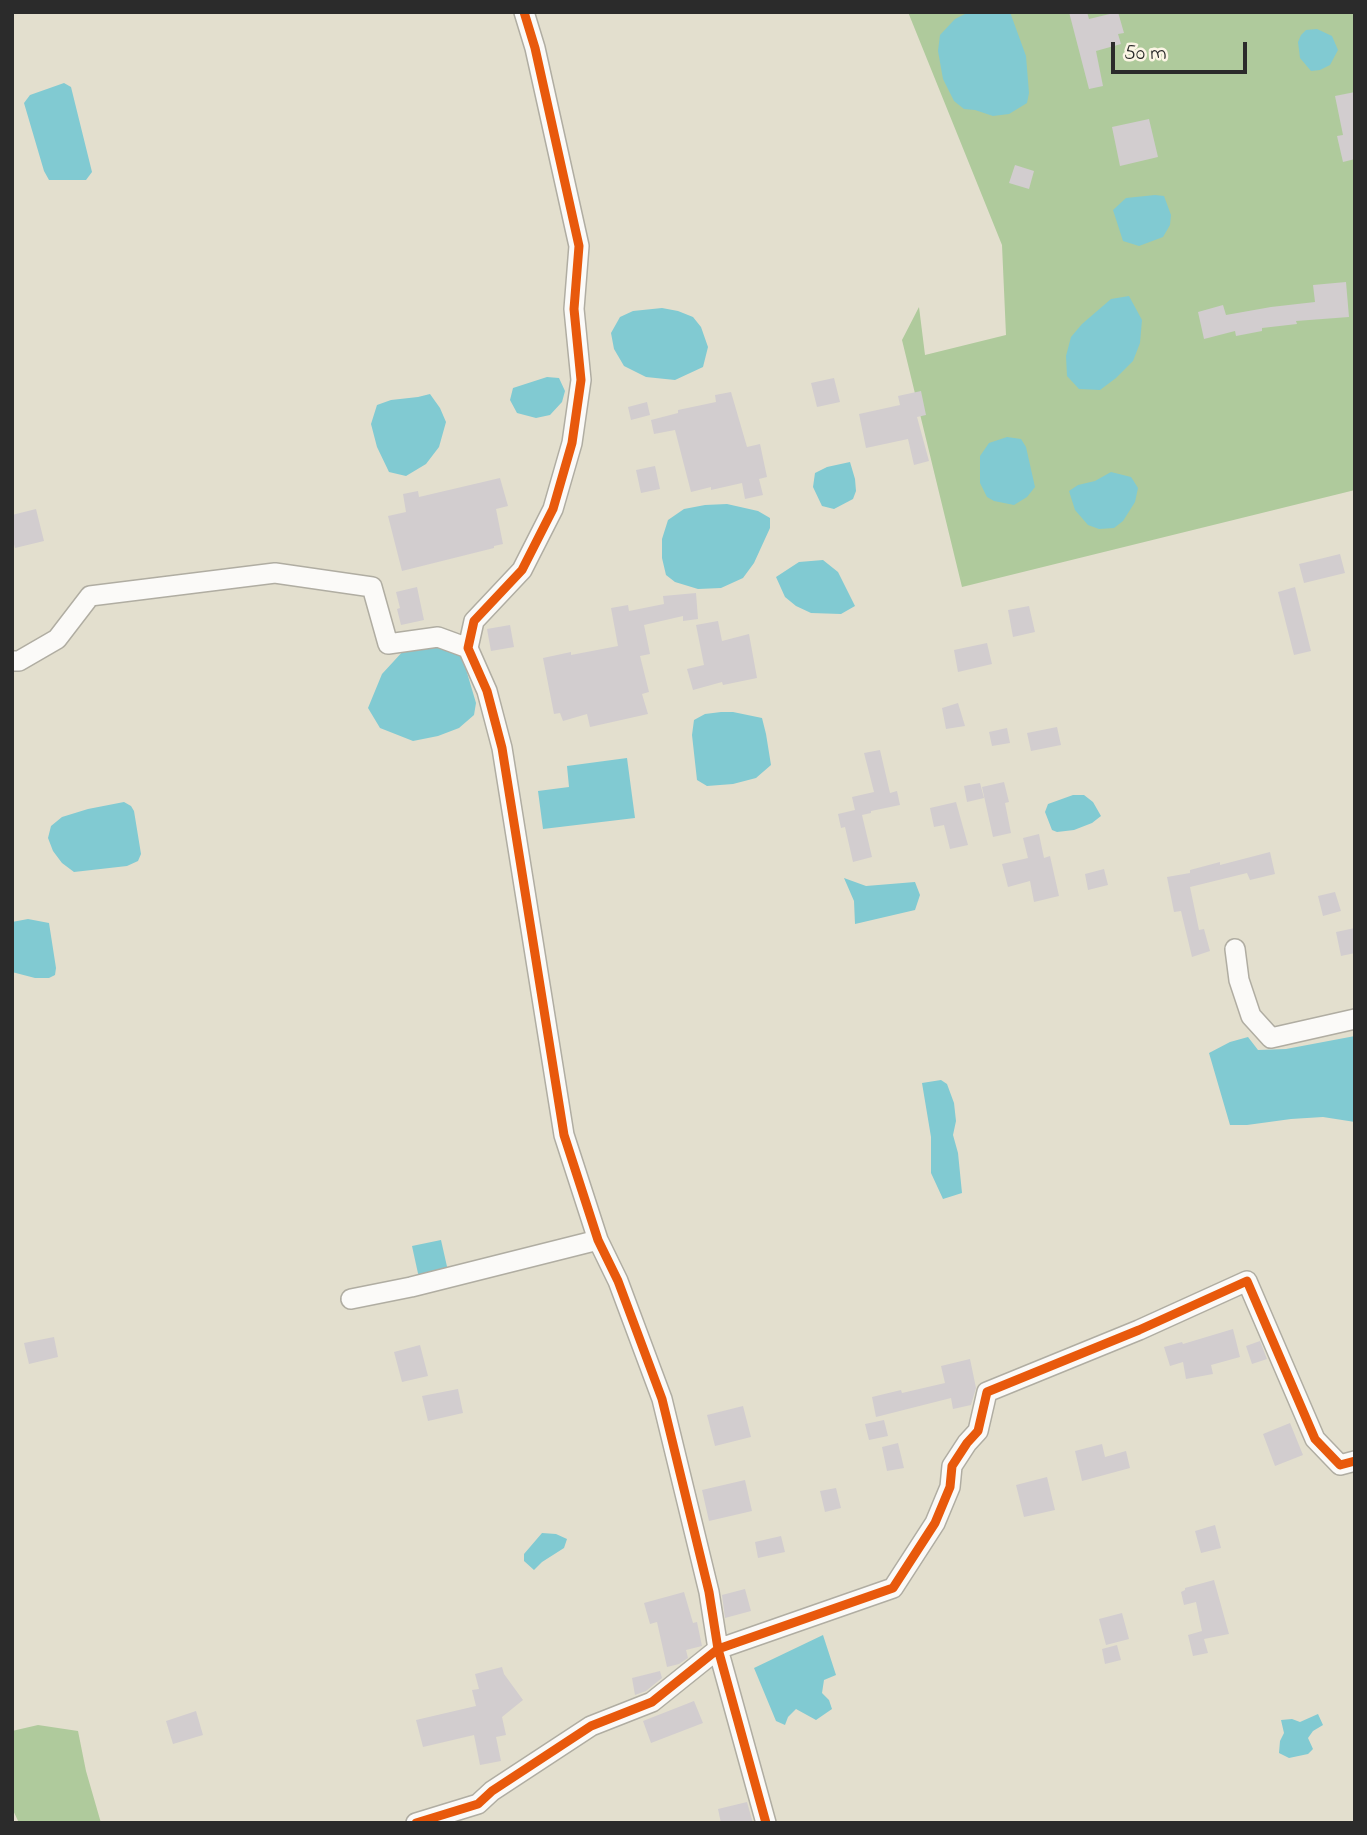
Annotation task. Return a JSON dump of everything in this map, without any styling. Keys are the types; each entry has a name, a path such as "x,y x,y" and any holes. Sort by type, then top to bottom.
{"street":[{"path":"524,12 579,246 574,309 581,380 572,443 553,509 522,570 474,621 468,648 487,691 502,748 564,1135 598,1240 618,1282 662,1399 709,1592 718,1649 766,1823"},
{"path":"12,661 19,661 57,639 90,596 275,573 372,587 388,644 439,637 468,648"},
{"path":"1235,948 1239,980 1251,1016 1271,1038 1355,1019"},
{"path":"351,1299 411,1287 598,1240"},
{"path":"416,1823 478,1804 492,1791 591,1726 652,1702 718,1649 893,1588 935,1523 950,1487 952,1465 978,1431 987,1392 1139,1330 1247,1281 1315,1439 1340,1465 1355,1461"}],"green space":[{"path":"908,12 1355,12 1355,490 962,587 902,340 919,307 925,355 1006,335 1002,245"},
{"path":"38,1725 78,1731 101,1823 19,1823 12,1808 12,1731"}],"water":[{"path":"969,12 1010,12 1026,56 1029,93 1027,103 1009,114 993,116 964,109 954,101 943,79 938,51 940,35 955,19"},
{"path":"1317,29 1332,36 1338,50 1330,65 1311,71 1300,58 1298,42 1306,30"},
{"path":"64,83 71,87 92,172 86,180 49,180 24,103 30,95"},
{"path":"1164,196 1171,215 1170,225 1163,237 1139,246 1123,241 1113,210 1126,198"},
{"path":"1129,296 1142,320 1140,343 1133,361 1100,390 1079,389 1067,376 1066,356 1071,337 1111,299"},
{"path":"662,308 693,317 701,327 708,347 703,367 675,380 646,377 624,366 614,349 611,333 620,317 633,311"},
{"path":"547,377 559,378 565,391 562,402 550,415 536,418 517,413 510,400 513,388"},
{"path":"430,394 446,422 439,447 426,464 406,476 389,472 377,447 371,424 377,405"},
{"path":"1007,437 1021,439 1026,447 1035,487 1027,497 1014,505 987,497 980,483 980,456 989,443"},
{"path":"850,462 856,491 853,499 834,509 822,506 813,487 815,473 827,467"},
{"path":"1111,472 1131,477 1138,488 1135,502 1123,521 1114,528 1099,529 1088,525 1075,510 1069,491"},
{"path":"727,504 758,511 770,518 770,528 754,563 743,578 721,588 698,589 675,582 666,575 662,558 662,539 668,520 684,509"},
{"path":"823,560 838,572 855,606 841,614 811,613 796,606 785,597 776,577 799,562"},
{"path":"435,646 460,649 476,703 474,715 459,728 413,741 380,728 368,708 382,674 405,649"},
{"path":"721,712 762,718 771,765 756,778 733,784 707,786 697,780 692,735 694,720 705,714"},
{"path":"627,758 635,818 543,829 538,791 569,787 567,766"},
{"path":"1073,795 1084,795 1093,802 1101,816 1074,830 1052,830 1045,812 1048,804"},
{"path":"124,802 134,811 141,854 138,861 127,866 74,872 62,863 48,838 51,826 62,817"},
{"path":"844,878 866,886 915,882 920,895 915,910 855,924 854,901"},
{"path":"28,919 49,923 56,968 55,975 49,978 35,978 12,972 12,922"},
{"path":"1355,1036 1355,1122 1323,1117 1230,1125 1209,1053 1230,1042 1248,1037 1258,1050 1286,1049"},
{"path":"941,1080 947,1084 954,1103 956,1121 953,1135 958,1153 962,1193 943,1199 931,1173 931,1137 922,1083"},
{"path":"441,1240 448,1271 419,1278 412,1246"},
{"path":"542,1533 556,1534 567,1539 564,1548 534,1570 524,1561 524,1554"},
{"path":"823,1635 836,1675 824,1680 822,1693 829,1700 832,1709 816,1720 796,1709 785,1725 776,1721 754,1668"},
{"path":"1318,1714 1323,1725 1308,1738 1313,1749 1308,1754 1289,1758 1279,1753 1284,1733 1281,1720 1292,1719 1300,1722"}],"building":[{"path":"1069,12 1087,12 1089,19 1118,12 1124,33 1118,34 1121,44 1096,51 1103,86 1089,89"},
{"path":"1355,92 1355,159 1343,162 1337,136 1343,135 1335,96"},
{"path":"1149,119 1158,157 1120,166 1112,127"},
{"path":"1015,165 1034,171 1029,189 1009,183"},
{"path":"1346,282 1349,317 1296,321 1297,324 1262,328 1262,331 1236,336 1235,331 1204,339 1198,312 1223,305 1226,315 1315,302 1313,285"},
{"path":"834,378 840,402 817,407 811,383"},
{"path":"921,391 926,415 917,417 929,461 914,465 908,439 866,448 859,414 900,405 898,396"},
{"path":"731,392 747,447 760,444 767,477 759,479 763,495 745,499 742,483 691,492 675,430 654,434 651,420 678,413 678,410 716,402 715,395"},
{"path":"647,402 650,415 631,420 628,407"},
{"path":"655,466 660,489 641,493 636,470"},
{"path":"500,478 508,506 496,509 503,544 402,571 388,516 406,512 403,494 418,491 419,497"},
{"path":"36,509 44,541 15,548 12,515"},
{"path":"1340,554 1345,573 1304,583 1299,564"},
{"path":"417,587 424,620 401,625 396,592"},
{"path":"1295,587 1311,651 1294,655 1278,592"},
{"path":"696,593 698,619 683,621 683,616 644,625 650,654 640,656 649,692 642,694 648,714 590,727 587,714 563,721 560,713 554,714 543,658 618,646 611,608 628,605 629,611 664,604 663,596"},
{"path":"1029,606 1035,632 1013,637 1008,610"},
{"path":"718,621 722,641 749,634 757,678 723,685 722,682 693,690 687,669 704,665 696,625"},
{"path":"510,625 514,647 491,651 487,629"},
{"path":"987,643 992,664 958,672 954,650"},
{"path":"958,703 965,726 946,729 942,708"},
{"path":"1057,727 1061,745 1031,751 1027,733"},
{"path":"1007,728 1010,743 992,746 989,732"},
{"path":"880,750 890,793 897,791 900,805 862,815 872,857 853,862 845,827 841,828 838,814 855,810 852,797 874,792 864,753"},
{"path":"1004,782 1009,802 1005,803 1011,833 993,837 982,787"},
{"path":"980,783 984,798 967,802 964,786"},
{"path":"956,802 968,845 950,849 944,825 934,827 930,808"},
{"path":"1039,834 1044,858 1050,856 1059,896 1034,902 1030,881 1008,887 1002,864 1028,858 1023,838"},
{"path":"1270,852 1275,874 1250,880 1247,873 1190,887 1199,930 1204,929 1210,951 1192,957 1181,911 1174,912 1167,877"},
{"path":"1104,869 1108,885 1088,890 1085,874"},
{"path":"1335,892 1341,911 1323,916 1318,896"},
{"path":"1355,928 1355,953 1341,956 1336,932"},
{"path":"1233,1329 1240,1357 1211,1365 1213,1374 1186,1379 1183,1362 1170,1366 1164,1347"},
{"path":"54,1337 58,1357 29,1364 24,1343"},
{"path":"1260,1341 1267,1359 1252,1364 1246,1346"},
{"path":"420,1345 428,1376 402,1382 394,1352"},
{"path":"970,1359 976,1388 971,1405 953,1409 951,1398 876,1417 872,1397 945,1383 941,1366"},
{"path":"458,1389 463,1413 428,1421 422,1396"},
{"path":"743,1406 751,1437 715,1446 707,1415"},
{"path":"884,1420 888,1436 869,1440 865,1424"},
{"path":"1290,1423 1303,1455 1275,1466 1263,1434"},
{"path":"898,1443 904,1468 887,1471 882,1447"},
{"path":"1102,1444 1105,1457 1126,1451 1130,1468 1082,1481 1075,1451"},
{"path":"1047,1477 1055,1510 1024,1517 1016,1485"},
{"path":"745,1480 752,1511 709,1521 702,1490"},
{"path":"836,1488 841,1508 825,1512 820,1491"},
{"path":"1215,1525 1221,1548 1201,1553 1195,1531"},
{"path":"781,1536 785,1552 758,1558 755,1542"},
{"path":"1214,1580 1229,1634 1204,1639 1208,1653 1193,1656 1188,1635 1202,1631 1196,1602 1184,1605 1181,1592 1185,1588"},
{"path":"745,1589 751,1611 725,1618 722,1595"},
{"path":"684,1592 693,1623 697,1622 702,1646 686,1650 688,1658 667,1667 657,1622 650,1624 644,1603"},
{"path":"1122,1613 1129,1639 1106,1645 1099,1619"},
{"path":"1117,1645 1121,1660 1105,1664 1102,1649"},
{"path":"502,1667 523,1700 502,1717 506,1735 496,1737 501,1761 480,1765 474,1735 423,1747 416,1720 476,1706 472,1690 479,1689 475,1674"},
{"path":"660,1671 662,1678 646,1691 635,1695 632,1678"},
{"path":"694,1701 703,1723 651,1743 643,1721"},
{"path":"196,1711 203,1735 173,1744 166,1721"},
{"path":"747,1802 753,1823 721,1823 718,1809"}],"cycle path":[{"path":"416,1823 478,1804 492,1791 591,1726 652,1702 718,1649 709,1592 662,1399 618,1281 598,1240 564,1135 502,748 487,691 468,648 474,621 522,570 553,509 572,443 581,380 574,309 579,246 535,48 524,12"},
{"path":"766,1823 718,1649 893,1588 935,1523 950,1487 952,1466 978,1431 987,1392 1139,1330 1247,1281 1315,1439 1340,1465 1355,1461"}]}
